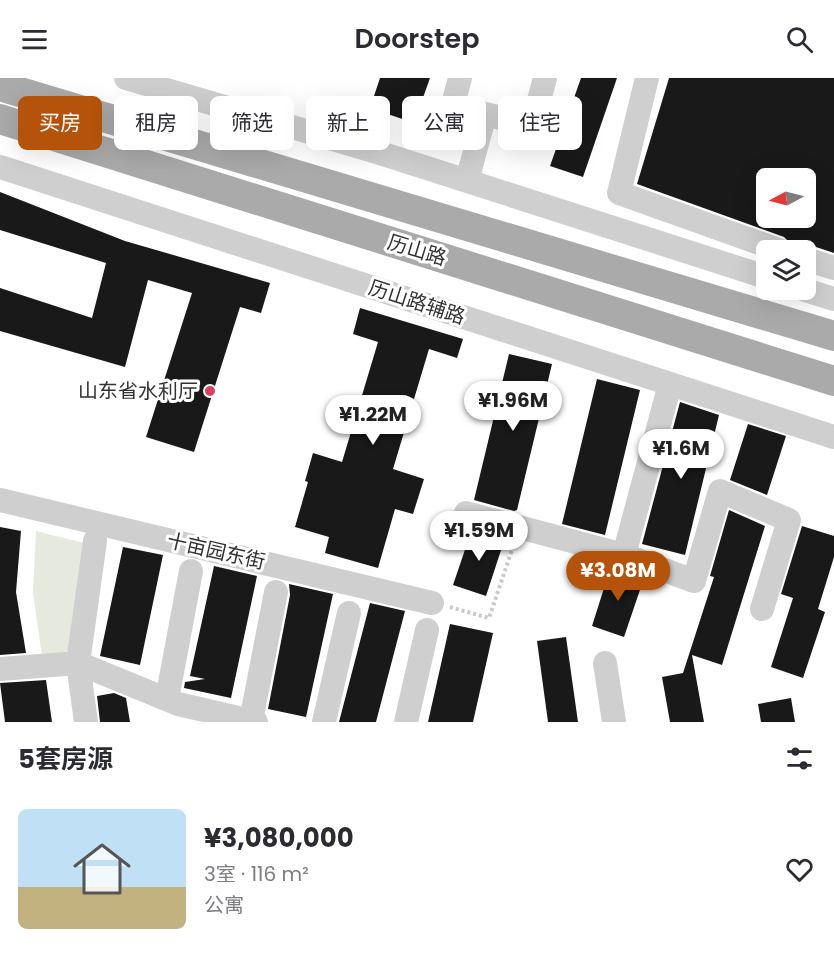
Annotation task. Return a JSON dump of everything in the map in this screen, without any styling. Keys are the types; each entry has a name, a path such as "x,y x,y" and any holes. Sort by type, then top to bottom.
{"main road":[{"name":"历山路","path":"0,86 834,336"},
{"name":"历山路","path":"0,119 834,381"}],"street":[{"path":"126,78 380,153 756,274"},
{"path":"455,96 460,78"},
{"path":"486,114 532,126 545,78"},
{"path":"647,78 619,193 756,242"},
{"path":"467,181 475,150"},
{"name":"历山路辅路","path":"0,167 834,437"},
{"path":"816,262 834,268"},
{"path":"816,293 834,299"},
{"path":"624,555 670,384"},
{"path":"466,513 624,555 694,581 720,491 789,520 762,609"},
{"name":"十亩园东街","path":"0,500 432,603"},
{"path":"86,722 78,663 95,541"},
{"path":"167,699 191,571"},
{"path":"0,669 78,663 178,704 254,721 276,592"},
{"path":"324,722 349,613"},
{"path":"406,722 426,630"},
{"path":"605,663 614,722"}],"path":[{"path":"432,603 489,618 520,527"}],"shaded area":[{"path":"36,531 88,544 72,652 42,656 33,593"}],"building":[{"path":"380,78 430,78 424,96 402,96 402,119 390,115 390,96 374,96"},
{"path":"581,78 617,78 583,177 550,166 556,150 582,150 582,96 575,96"},
{"path":"669,78 834,78 834,253 816,247 816,240 787,240 759,228 816,228 816,168 756,168 756,227 637,184"},
{"path":"0,192 125,241 270,283 261,313 240,307 194,452 146,437 192,293 148,280 125,367 0,331 0,288 92,318 106,263 0,230"},
{"path":"360,308 463,339 457,358 429,349 393,469 424,479 413,514 395,509 378,568 325,553 329,537 295,527 308,482 305,481 313,453 342,462 378,342 353,334"},
{"path":"509,354 552,364 517,510 514,511 474,500"},
{"path":"597,379 640,390 605,535 562,524"},
{"path":"680,402 719,415 685,555 642,544"},
{"path":"748,424 786,436 767,495 730,480"},
{"path":"729,510 765,526 722,665 692,655 704,722 670,722 662,677 683,673 714,577 710,576"},
{"path":"802,526 834,536 834,557 818,609 825,612 803,678 771,667 793,598 781,594"},
{"path":"0,527 21,531 16,592 26,653 0,655"},
{"path":"472,529 505,538 486,596 453,585"},
{"path":"123,547 163,555 140,665 100,656"},
{"path":"214,566 257,576 231,698 184,688 185,682 205,679 190,676"},
{"path":"611,566 644,578 624,637 592,626"},
{"path":"289,584 333,594 306,717 268,709 290,595"},
{"path":"370,603 405,611 376,722 339,722"},
{"path":"450,624 493,633 473,722 428,722"},
{"path":"566,637 578,722 548,722 537,641"},
{"path":"46,680 52,722 5,722 0,683"},
{"path":"114,693 126,698 130,722 100,722 97,696"},
{"path":"791,698 795,722 761,722 758,704"}],"place":[{"name":"山东省水利厅","path":"210,391"}]}
